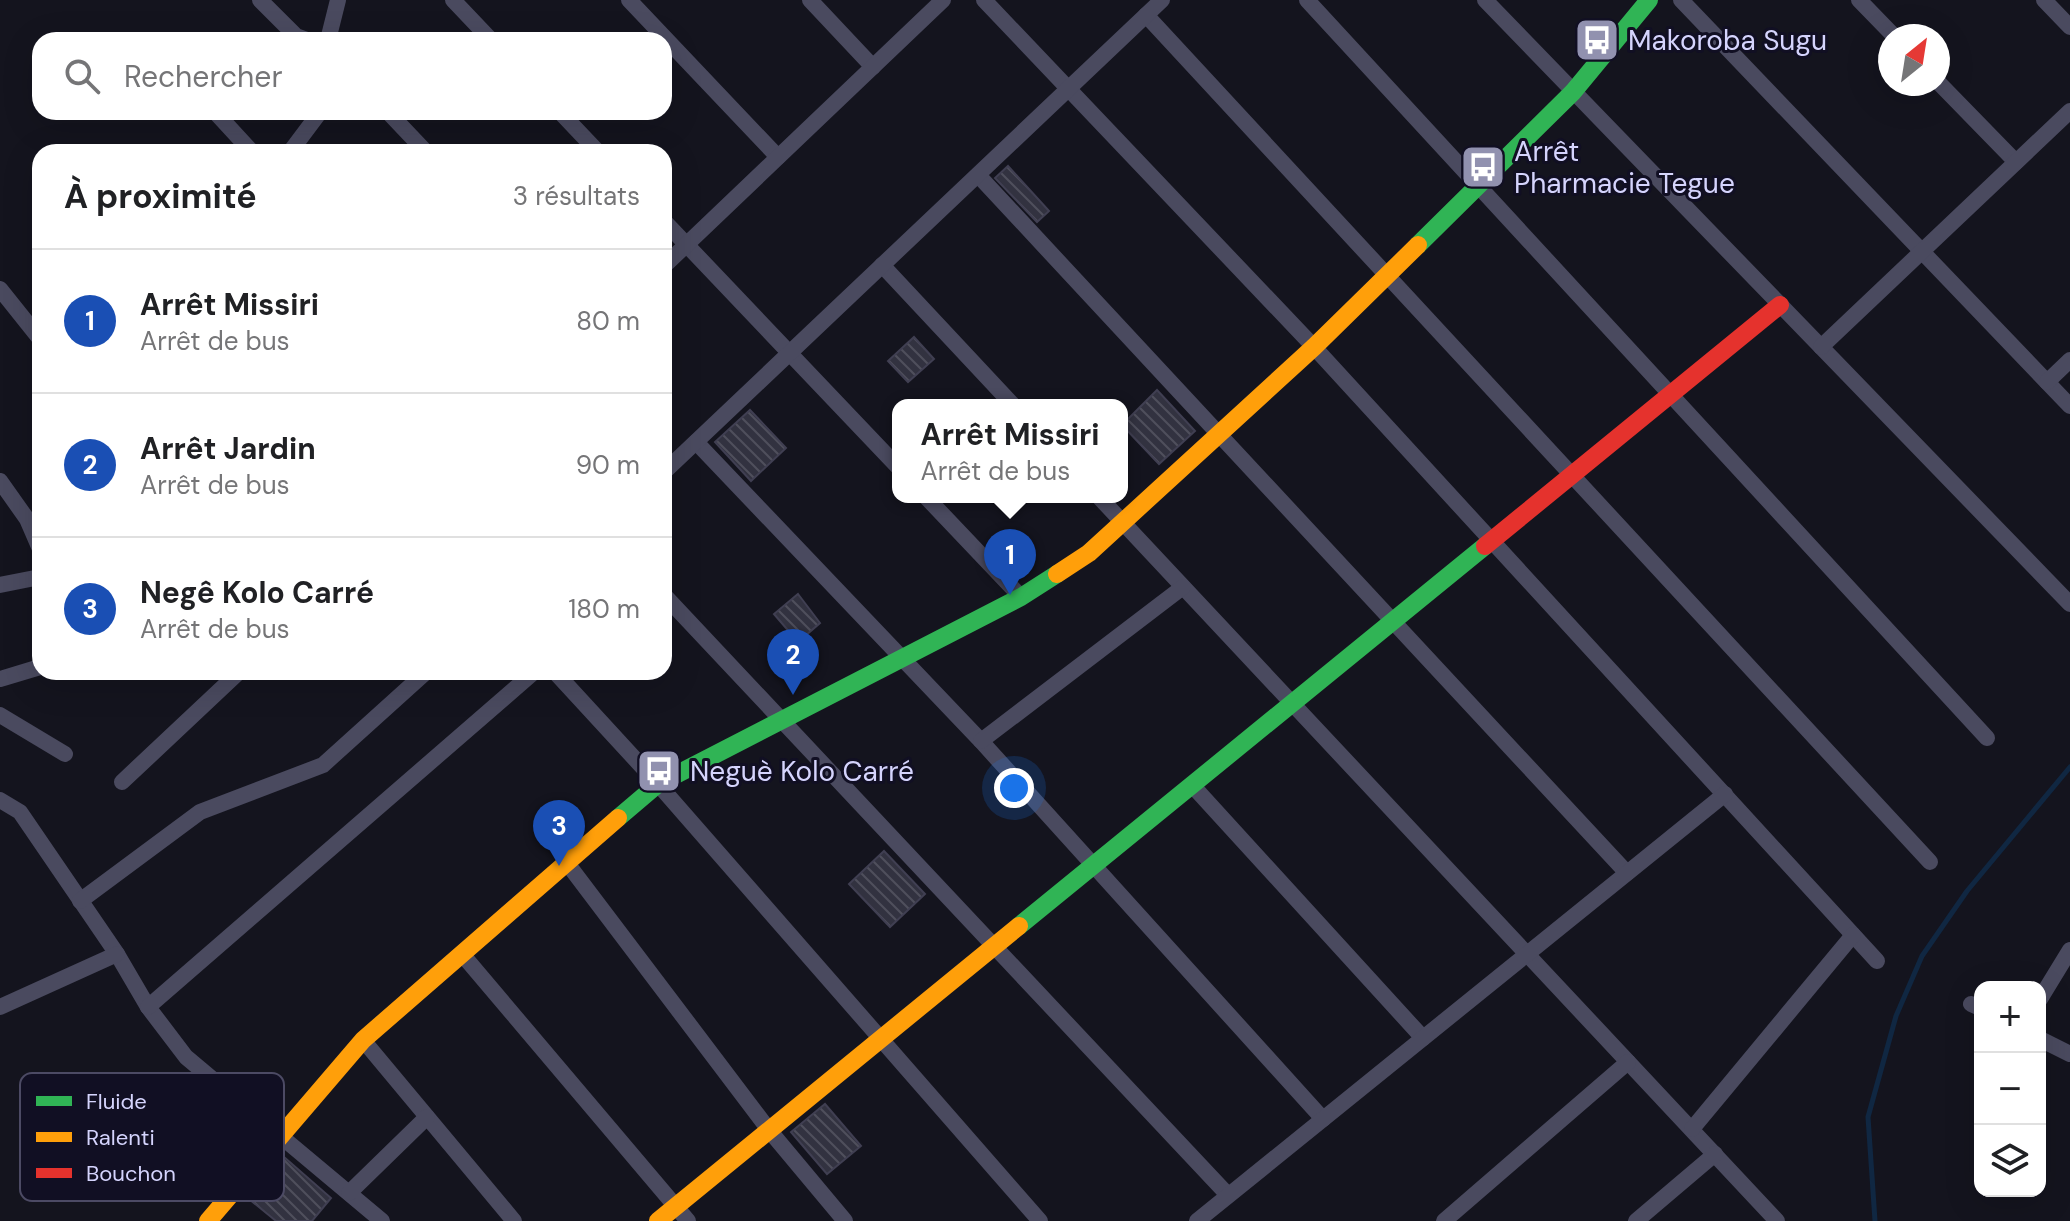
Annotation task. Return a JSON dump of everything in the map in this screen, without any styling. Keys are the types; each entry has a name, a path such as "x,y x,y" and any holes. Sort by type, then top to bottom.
{"street":[{"path":"260,0 292,32"},
{"path":"330,32 338,0"},
{"path":"453,0 483,32"},
{"path":"629,0 659,32"},
{"path":"810,0 873,67"},
{"path":"672,258 943,0"},
{"path":"984,0 1314,347 1877,961"},
{"path":"672,464 1162,0"},
{"path":"1307,0 1987,738"},
{"path":"1485,0 2070,604"},
{"path":"284,1130 363,1040 658,784 1021,597 1089,553 1217,432 1314,347 1573,92 1649,0"},
{"path":"1681,0 2070,406"},
{"path":"1859,0 1882,24"},
{"path":"2044,0 2070,27"},
{"path":"1146,15 1930,862"},
{"path":"672,45 778,157"},
{"path":"1950,94 2016,162"},
{"path":"1821,347 2070,111"},
{"path":"223,120 245,144"},
{"path":"296,144 314,120"},
{"path":"396,120 418,144"},
{"path":"568,120 590,144"},
{"path":"978,175 1627,873"},
{"path":"672,230 892,461"},
{"path":"882,265 1007,399"},
{"path":"0,289 32,329"},
{"path":"658,1221 682,1214 769,1130 1780,305"},
{"path":"2047,382 2070,360"},
{"path":"696,442 981,741 1323,1119"},
{"path":"0,481 32,531"},
{"path":"932,503 1021,597"},
{"path":"1104,503 1777,1221"},
{"path":"0,585 32,579"},
{"path":"981,741 1183,587"},
{"path":"672,603 1228,1195"},
{"path":"0,679 32,669"},
{"path":"122,782 230,680"},
{"path":"80,901 200,812 323,765 417,680"},
{"path":"148,1007 525,680"},
{"path":"562,680 658,784 1040,1221"},
{"path":"0,715 65,754"},
{"path":"1192,785 1423,1038"},
{"path":"1197,1221 1725,794"},
{"path":"0,800 20,812 117,954 148,1007 186,1057 205,1073"},
{"path":"567,863 769,1130 845,1221"},
{"path":"1692,1129 1853,935"},
{"path":"2046,989 2070,950"},
{"path":"0,1007 117,954"},
{"path":"462,954 682,1214"},
{"path":"363,1040 514,1221"},
{"path":"2046,1042 2070,1054"},
{"path":"1444,1221 1628,1062"},
{"path":"349,1193 427,1117"},
{"path":"284,1138 382,1221"},
{"path":"1636,1221 1715,1154"},
{"path":"208,1221 225,1201"}],"building":[{"path":"1008,166 1049,211 1037,222 995,178"},
{"path":"914,337 934,359 908,382 888,361"},
{"path":"1157,390 1195,431 1159,464 1128,431 1128,419"},
{"path":"750,410 786,448 751,481 715,442"},
{"path":"798,594 820,623 798,642 774,614"},
{"path":"884,851 925,894 890,927 849,884"},
{"path":"825,1104 861,1146 827,1174 791,1132"},
{"path":"284,1157 331,1198 312,1221 276,1221 251,1201 284,1201"}],"waterway":[{"path":"1875,1221 1868,1117 1896,1016 1922,956 1967,891 2070,767"}],"traffic: fast":[{"path":"1418,245 1573,92 1649,0"},
{"path":"1019,926 1485,546"},
{"path":"618,818 658,784 1021,597 1057,574"}],"traffic: slow":[{"path":"1057,574 1089,553 1314,347 1418,245"},
{"path":"284,1132 363,1040 618,818"},
{"path":"658,1221 1019,926"},
{"path":"208,1221 225,1201"}],"traffic: jam":[{"path":"1485,546 1780,305"}],"place":[{"name":"Makoroba Sugu","path":"1597,40"},
{"name":"Arrêt Pharmacie Tegue","path":"1483,167"},
{"name":"Arrêt Missiri","path":"1010,595"},
{"name":"Arrêt Jardin","path":"793,695"},
{"name":"Neguè Kolo Carré","path":"659,771"},
{"name":"Negê Kolo Carré","path":"559,866"}]}
